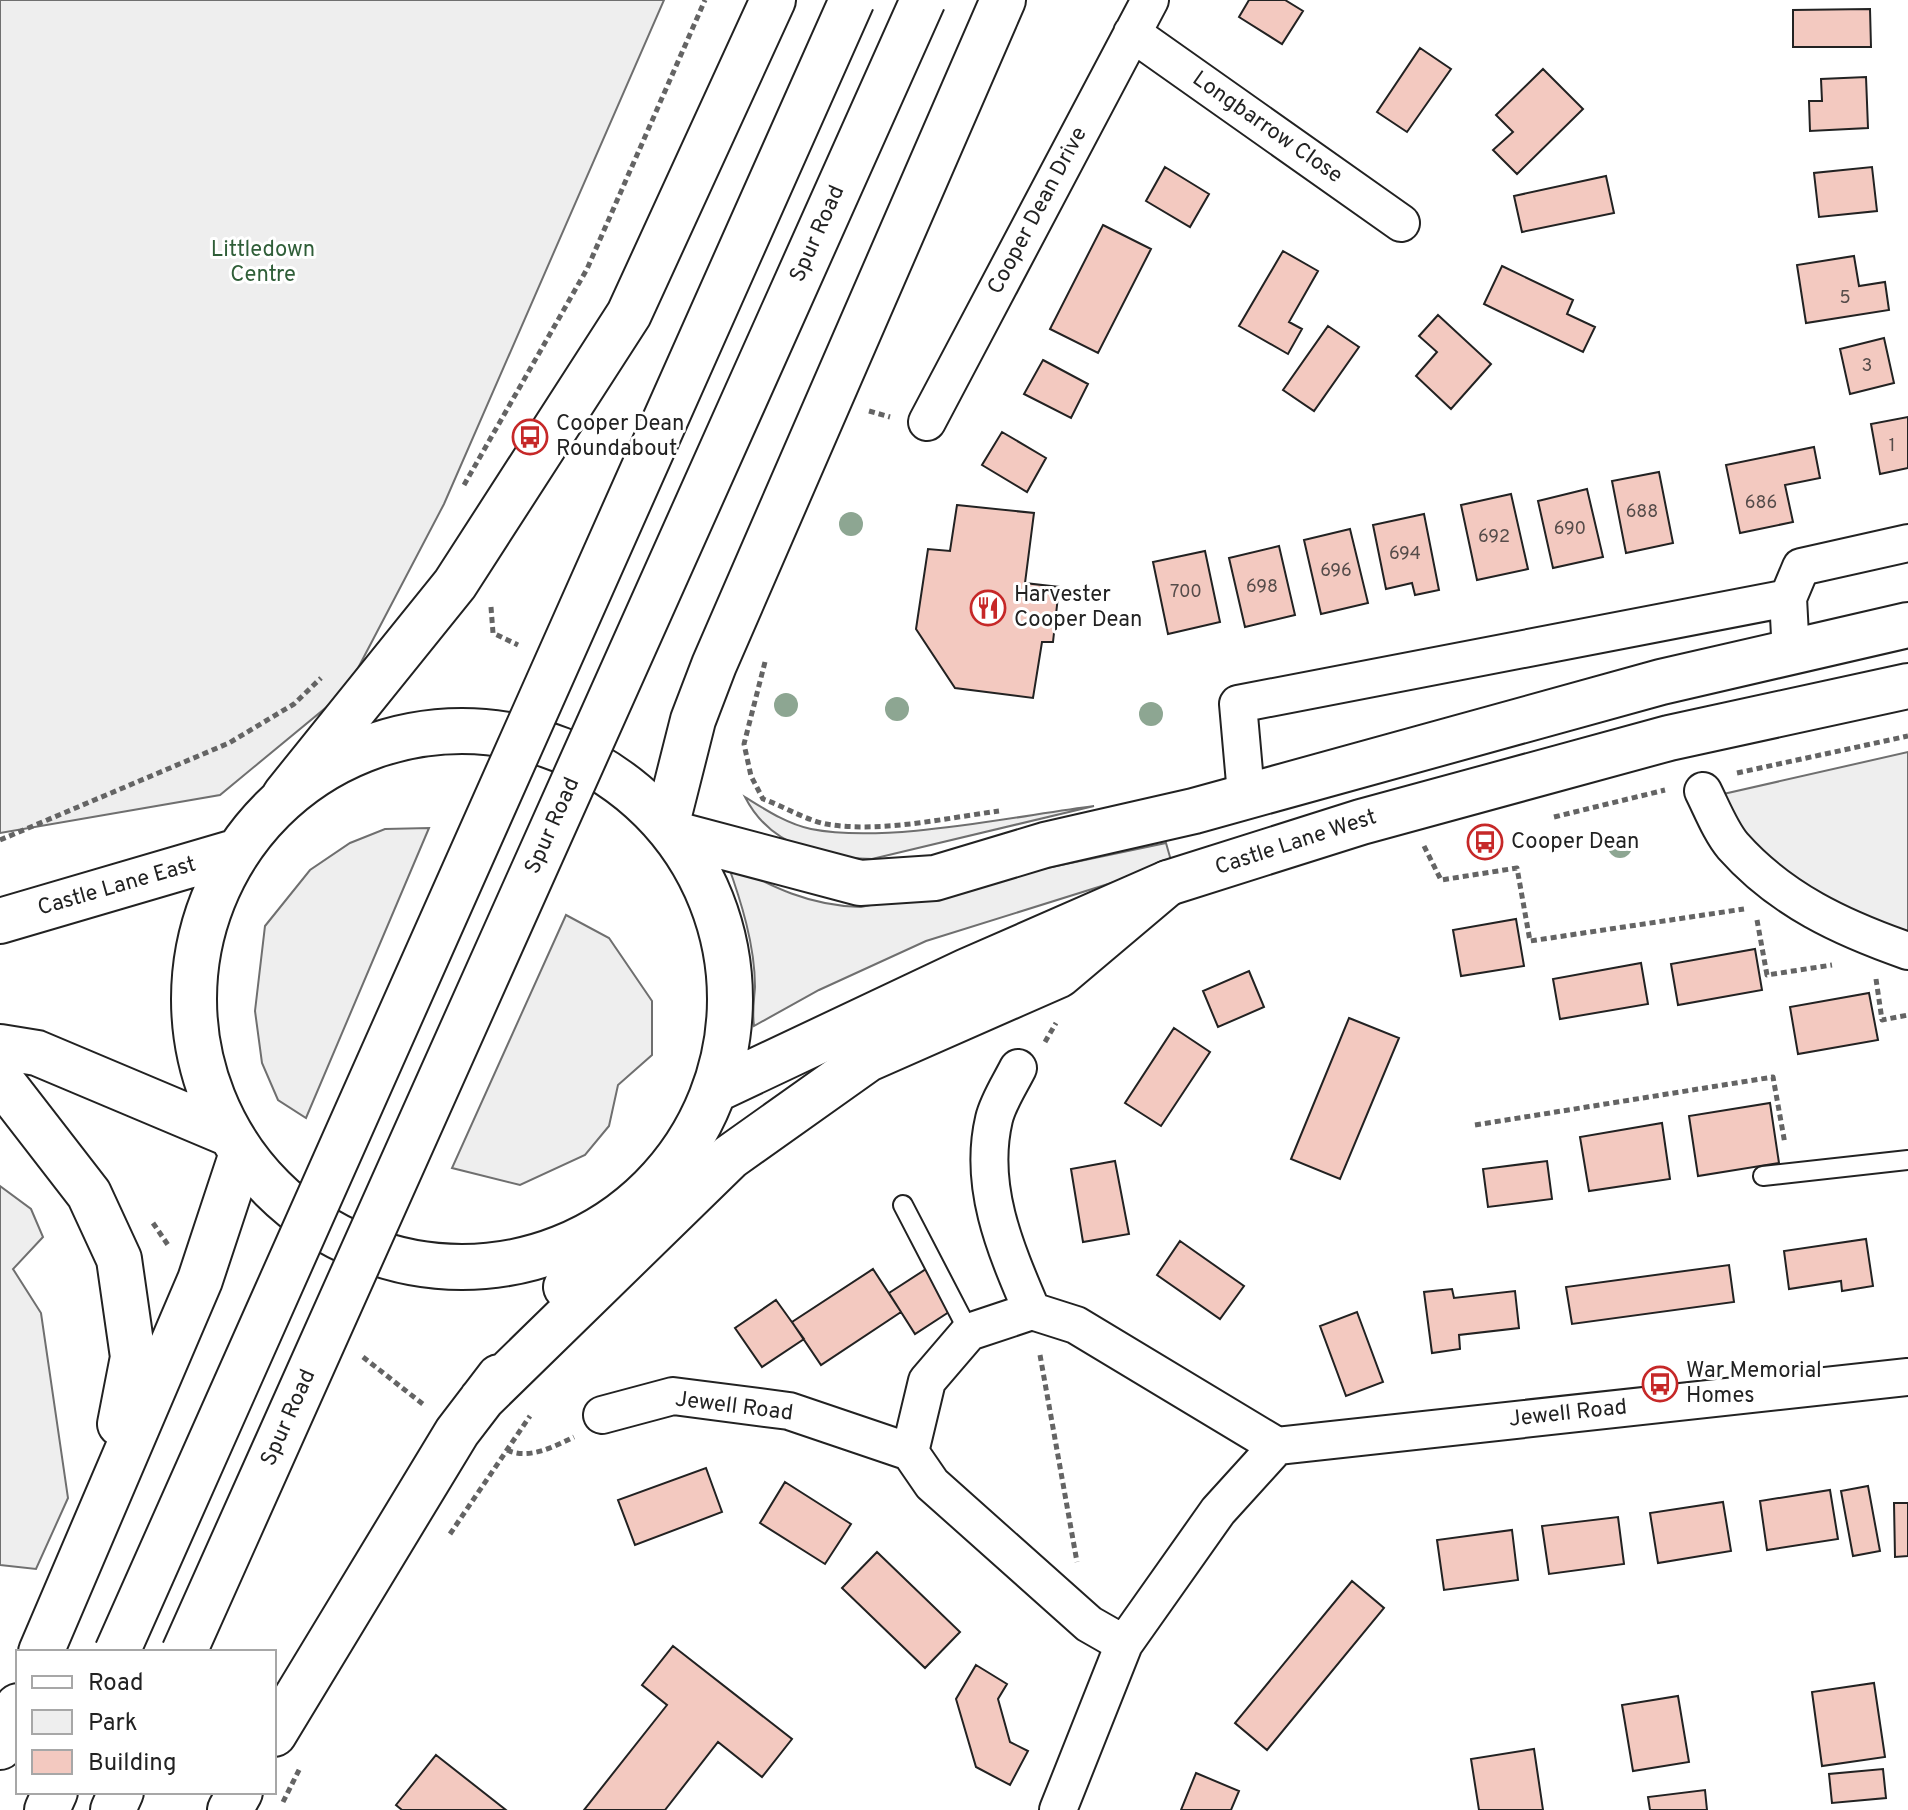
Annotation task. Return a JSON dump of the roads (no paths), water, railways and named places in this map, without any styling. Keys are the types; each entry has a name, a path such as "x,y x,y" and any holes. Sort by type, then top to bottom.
{"main road":[{"path":"618,1218 556,1252 487,1267 416,1265 349,1245 289,1207 234,1145 199,1065 191,992 203,919 235,852 285,795 455,584 629,314 773,0"},
{"path":"118,1650 852,0"},
{"name":"Spur Road","path":"185,1650 923,0"},
{"path":"671,828 693,720 714,665 1003,0"},
{"path":"671,828 860,883 935,878 1045,845 1194,811 1246,794 1661,682 1908,625"},
{"path":"1791,654 1826,673 1908,655"},
{"name":"Castle Lane West","path":"715,1090 981,964 1168,883 1361,822 1669,738 1908,686"},
{"path":"276,1731 457,1432 618,1218 677,1161 715,1090 729,1037 731,983 723,930 704,879 671,828 622,781 588,758 524,737 440,730 357,750 285,795"},
{"name":"Castle Lane East","path":"0,921 235,852"},
{"path":"482,1399 730,1157 868,1059 1059,975 1168,883"},
{"path":"0,1047 37,1053 234,1145"},
{"path":"0,1079 89,1194 119,1259 133,1357 103,1512"},
{"path":"42,1650 200,1280 234,1145"},
{"path":"0,1747 16,1711"}],"street":[{"name":"Cooper Dean Drive","path":"927,422 1150,0"},
{"name":"Longbarrow Close","path":"1132,33 1401,223"},
{"path":"1791,654 1788,598 1801,567 1908,543"},
{"path":"1246,794 1238,704 1788,598"},
{"path":"1703,791 1732,844 1792,899 1872,948 1908,951"},
{"path":"1018,1068 994,1118 989,1189 1006,1251 1032,1311"},
{"path":"1058,1810 1124,1644 1218,1511 1277,1446 1076,1325 1032,1311 969,1332 927,1381 910,1452 932,1484 1089,1624 1124,1644"},
{"name":"Jewell Road","path":"1277,1446 1908,1377"},
{"name":"Jewell Road","path":"602,1415 673,1396 789,1411 910,1452"}],"lane":[{"path":"1763,1176 1908,1160"},
{"path":"903,1205 969,1332"}],"place":[{"name":"Cooper Dean Roundabout","path":"530,437"},
{"name":"Harvester Cooper Dean","path":"988,608"},
{"name":"Cooper Dean","path":"1485,842"},
{"name":"War Memorial Homes","path":"1660,1384"}],"park label":[{"name":"Littledown Centre","path":"263,262"}]}
